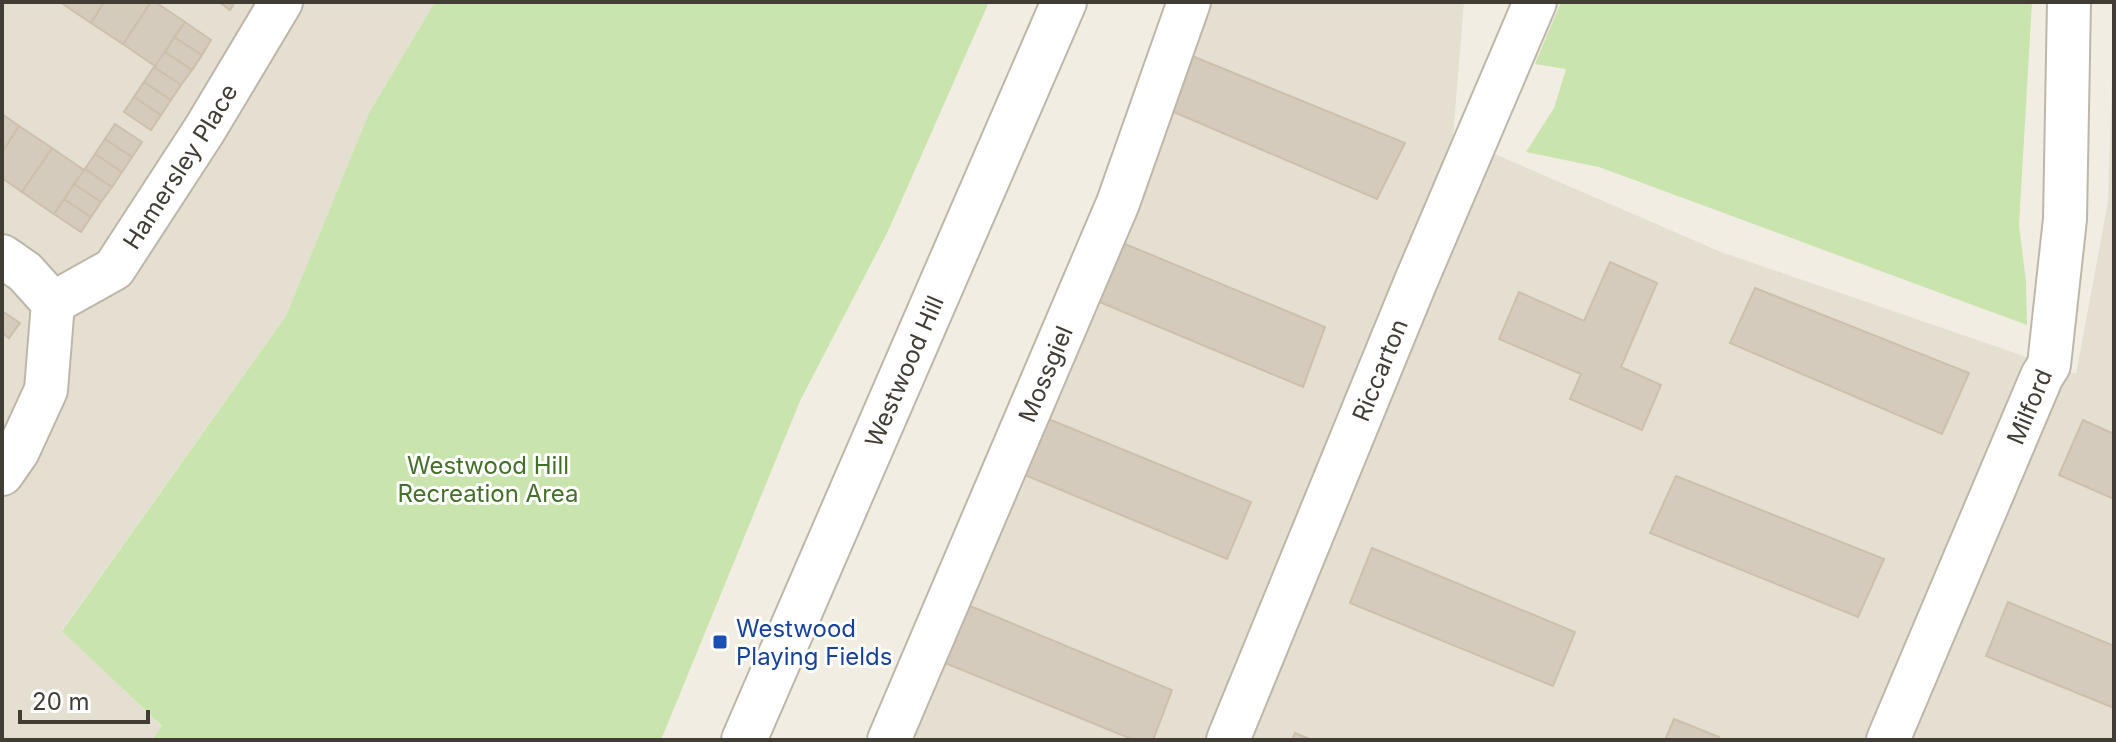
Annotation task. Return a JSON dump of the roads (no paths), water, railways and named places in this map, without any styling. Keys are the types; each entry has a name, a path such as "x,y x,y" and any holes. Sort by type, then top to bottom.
{"street":[{"name":"Hamersley Place","path":"53,303 114,269 205,129 281,2"},
{"name":"Westwood Hill","path":"744,740 1064,2"},
{"name":"Mossgiel","path":"889,740 1118,203 1189,2"},
{"name":"Riccarton","path":"1228,740 1416,281 1535,2"},
{"name":"Milford","path":"1888,740 2049,365 2065,219 2069,2"},
{"path":"2,256 25,272 53,303 46,390 18,451 2,474"}],"place":[{"name":"Westwood Playing Fields","path":"720,642"}],"park label":[{"name":"Westwood Hill Recreation Area","path":"488,479"}]}
